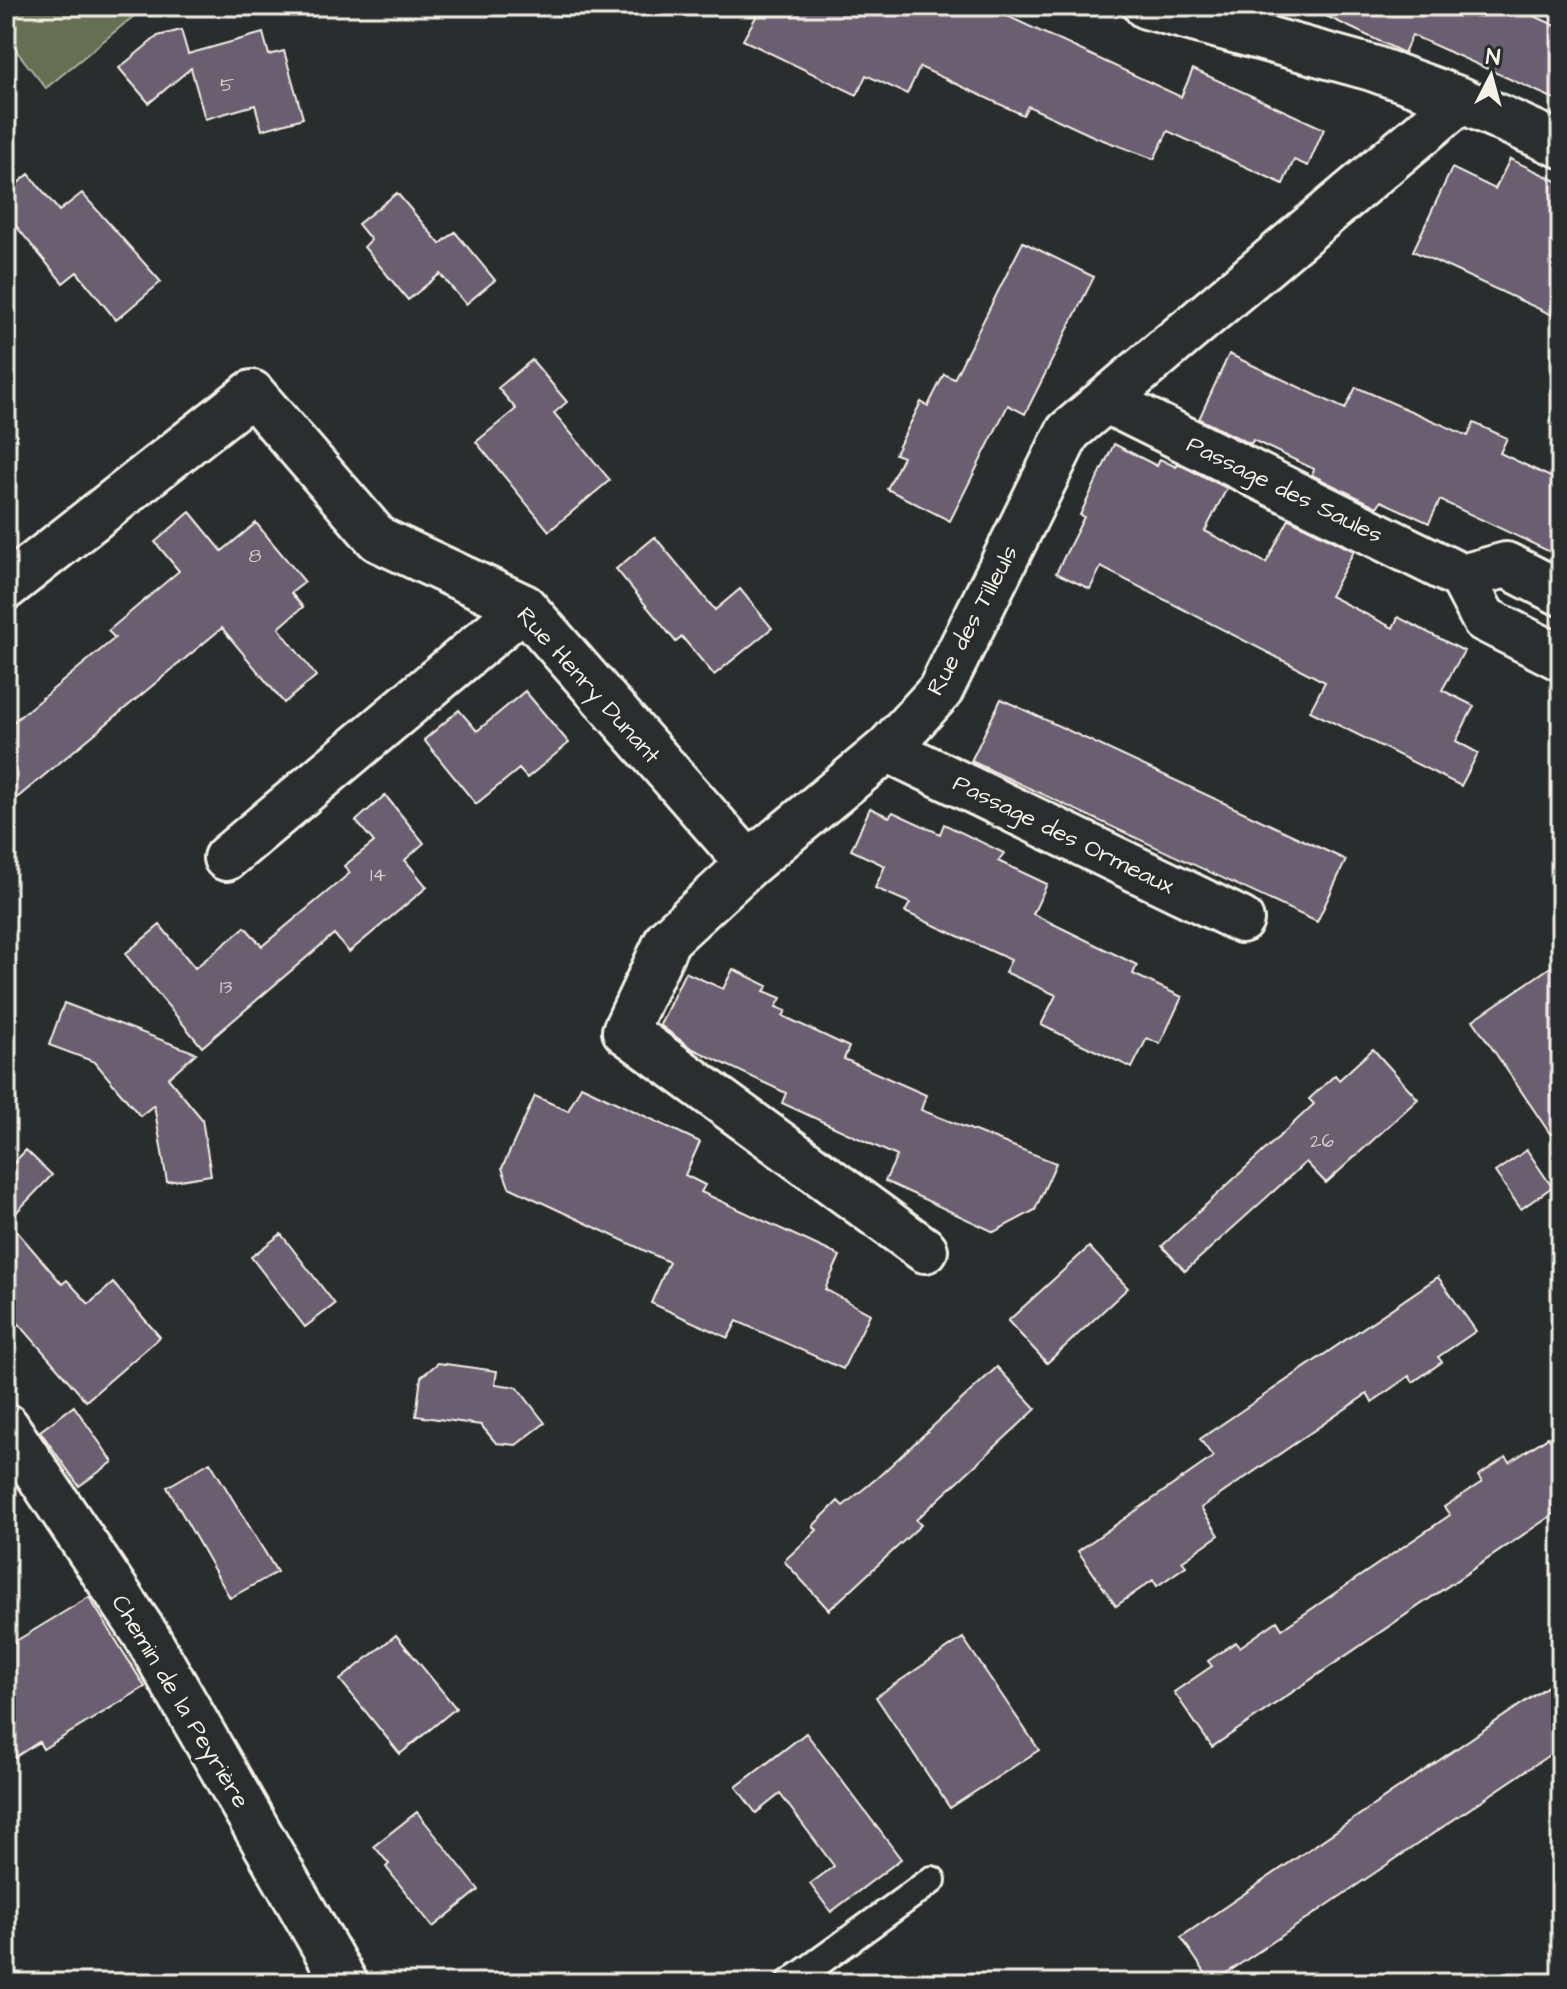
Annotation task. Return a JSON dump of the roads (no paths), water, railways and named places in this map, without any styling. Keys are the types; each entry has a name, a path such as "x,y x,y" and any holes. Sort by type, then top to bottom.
{"street":[{"path":"1146,6 1372,68 1461,100 1561,145"},
{"name":"Rue des Tilleuls","path":"925,1250 625,1031 668,939 749,864 887,749 940,691 1068,432 1461,100"},
{"name":"Rue Henry Dunant","path":"6,587 252,393 378,539 524,607 749,864"},
{"name":"Passage des Saules","path":"1107,401 1462,577"},
{"path":"1561,593 1506,565 1462,577 1484,619 1561,658"},
{"path":"226,858 524,607"},
{"name":"Passage des Ormeaux","path":"887,749 1241,920"},
{"name":"Chemin de la Peyrière","path":"6,1426 147,1637 345,1983"}],"lane":[{"path":"790,1983 932,1880"}]}
